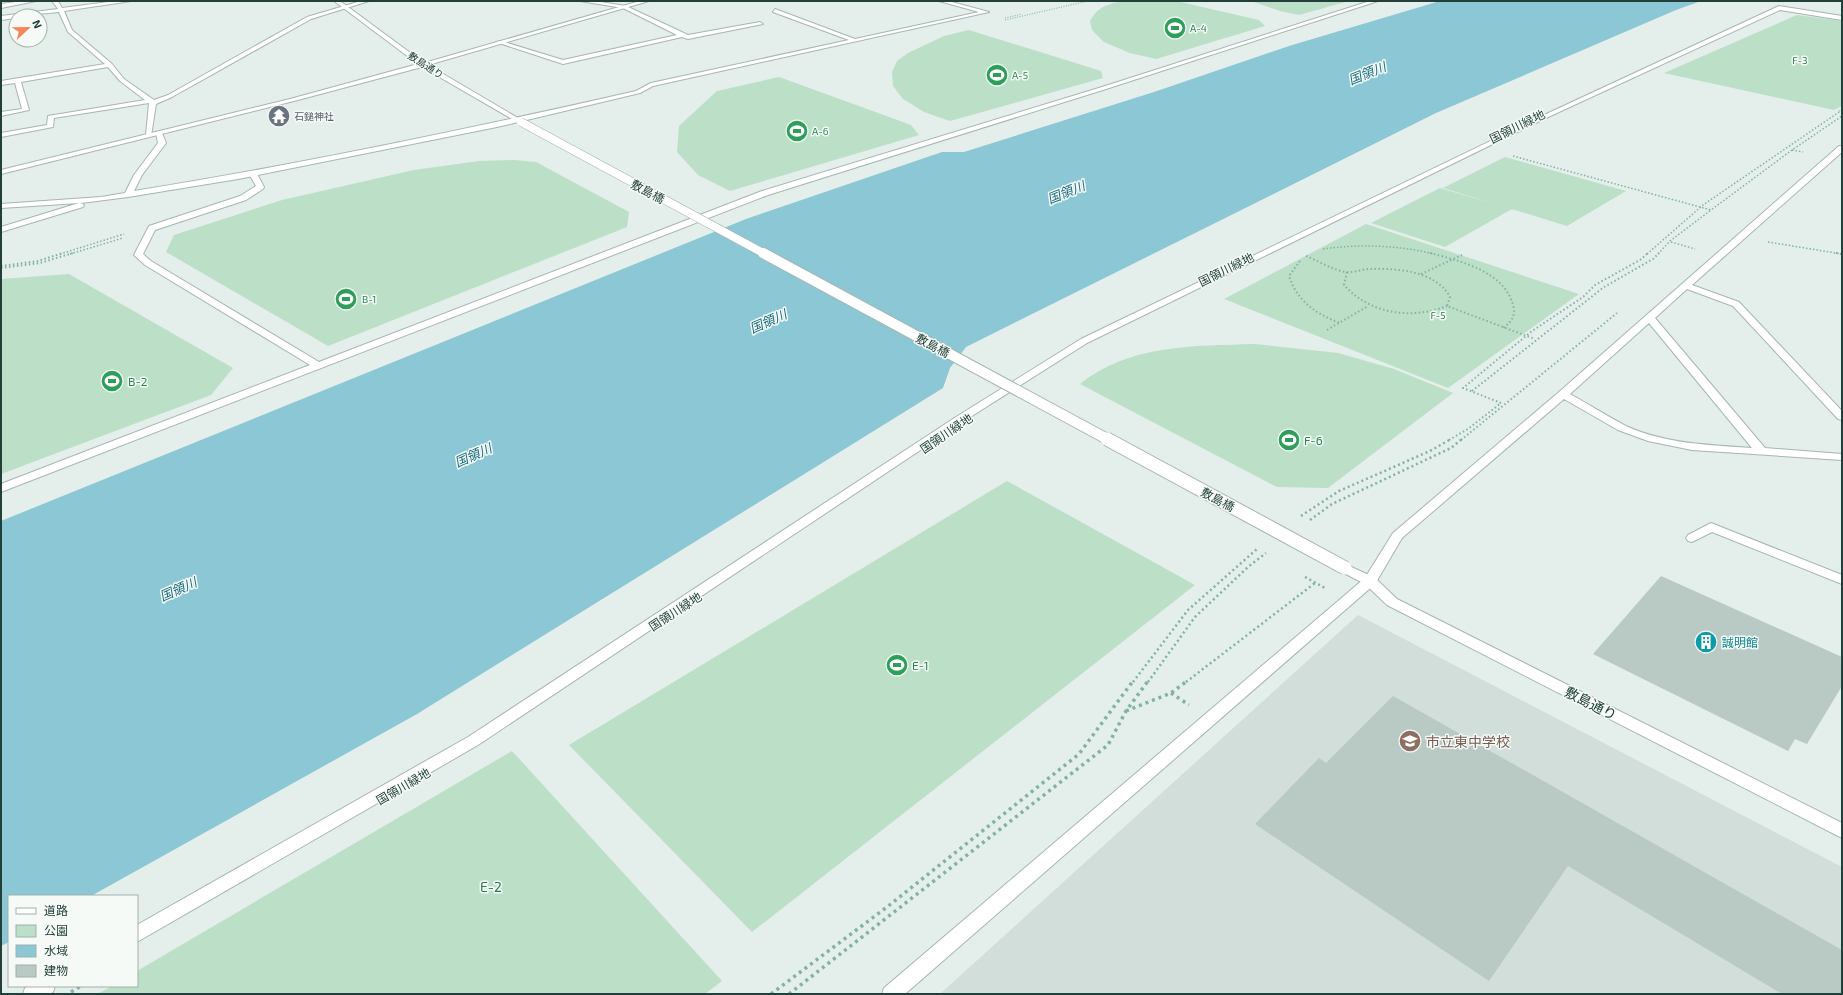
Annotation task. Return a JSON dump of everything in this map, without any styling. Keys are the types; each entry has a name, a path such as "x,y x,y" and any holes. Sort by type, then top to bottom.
{"street":[{"path":"1,6 33,1"},
{"path":"55,1 61,10 70,31 110,66 122,80 152,102"},
{"path":"1,18 128,1"},
{"name":"敷島通り","path":"337,1 423,65 520,121"},
{"path":"1,135 51,126 50,117 152,102 170,96 310,18 366,1"},
{"path":"583,1 624,7 688,37 760,24"},
{"path":"1,172 292,100 423,65 646,1"},
{"path":"534,109 623,89 652,85 986,12 942,1"},
{"path":"1,488 765,193 1104,88 1374,1"},
{"path":"138,933 473,741 960,419 1084,341 1482,147 1779,8 1842,18"},
{"path":"775,11 856,41"},
{"path":"499,42 563,62 682,35"},
{"path":"1,83 110,66"},
{"path":"1,114 26,110 18,81"},
{"path":"1,206 101,199 253,174 520,121 638,92 652,85"},
{"path":"149,135 152,102"},
{"name":"敷島橋","path":"520,121 1345,568"},
{"path":"128,195 138,175 162,143 159,133"},
{"path":"891,994 1370,581 1397,536 1563,394 1842,148"},
{"path":"253,174 260,187 243,198 152,228 138,255 148,263 317,365"},
{"path":"1,230 101,199"},
{"path":"1685,285 1736,304 1842,417"},
{"path":"1649,317 1761,451"},
{"path":"1563,394 1622,428 1648,438 1692,447 1842,457"},
{"path":"1692,538 1712,527 1842,580"},
{"name":"敷島通り","path":"1345,568 1370,581 1392,602 1842,831"},
{"path":"32,994 44,987"}],"path":[{"path":"1472,391 1604,287 1653,259 1670,241 1792,150 1842,116"},
{"path":"1482,147 1711,210"},
{"path":"1,266 38,261 135,231 152,228"},
{"path":"1738,239 1842,254"},
{"path":"1319,250 1346,246 1379,245 1419,250 1453,259 1492,277 1511,295 1514,302 1514,313 1512,320 1503,328"},
{"path":"1310,252 1304,256 1289,276 1291,286 1296,295 1308,306 1340,323"},
{"path":"1421,275 1462,255"},
{"path":"1304,256 1347,272 1379,269 1405,271 1421,275 1445,288 1450,297 1447,306"},
{"path":"1347,272 1344,285 1355,298 1368,306 1408,314 1436,311 1447,306 1535,340"},
{"path":"1327,330 1368,306"},
{"path":"1126,711 1171,692 1315,583"},
{"path":"68,994 79,987"}],"shaded area":[{"name":"市立東中学校","path":"1358,615 1842,867 1842,994 940,994"}],"green space":[{"name":"A-4","path":"1122,1 1176,1 1259,20 1265,26 1156,59 1130,53 1104,42 1092,30 1090,21 1100,9 1107,5"},
{"path":"1251,1 1349,1 1299,15 1280,11"},
{"name":"F-3","path":"1797,15 1842,21 1842,106 1834,110 1664,73"},
{"name":"A-5","path":"969,30 1101,71 1103,78 950,121 924,112 903,99 893,86 892,72 897,61 908,53 944,36"},
{"name":"A-6","path":"779,77 911,125 919,135 730,191 698,175 677,152 679,126 717,91"},
{"path":"1505,157 1626,191 1567,226 1443,188"},
{"name":"B-1","path":"514,160 536,162 629,212 627,227 328,346 166,252 174,235 282,200 414,170 479,161"},
{"path":"1440,188 1512,209 1445,247 1371,223"},
{"name":"F-5","path":"1366,224 1579,294 1448,388 1224,299"},
{"name":"B-2","path":"69,274 233,368 211,395 1,474 1,279"},
{"name":"F-6","path":"1255,344 1338,353 1394,369 1453,393 1328,488 1277,487 1080,384 1099,371 1120,361 1141,354 1187,347"},
{"name":"E-1","path":"1007,481 1195,585 752,932 569,745"},
{"name":"E-2","path":"512,751 722,981 705,994 98,994 110,987 138,987 138,970"}],"water":[{"name":"国領川","path":"1440,1 1701,1 1676,10 1436,113 966,347 950,368 943,388 417,714 93,895 8,895 8,942 1,946 1,521 746,219 942,152 964,152 1154,92 1289,46"}],"building":[{"name":"誠明館","path":"1661,576 1842,657 1842,686 1807,744 1795,739 1788,751 1593,654"},
{"path":"1393,696 1842,950 1842,994 1782,994 1568,866 1489,981 1255,824 1319,758 1326,763"}],"place":[{"name":"A-4","path":"1175,28"},
{"name":"A-5","path":"997,75"},
{"name":"石鎚神社","path":"279,116"},
{"name":"A-6","path":"797,131"},
{"name":"B-1","path":"346,299"},
{"name":"B-2","path":"112,381"},
{"name":"F-6","path":"1289,440"},
{"name":"誠明館","path":"1706,642"},
{"name":"E-1","path":"897,665"},
{"name":"市立東中学校","path":"1410,741"}]}
